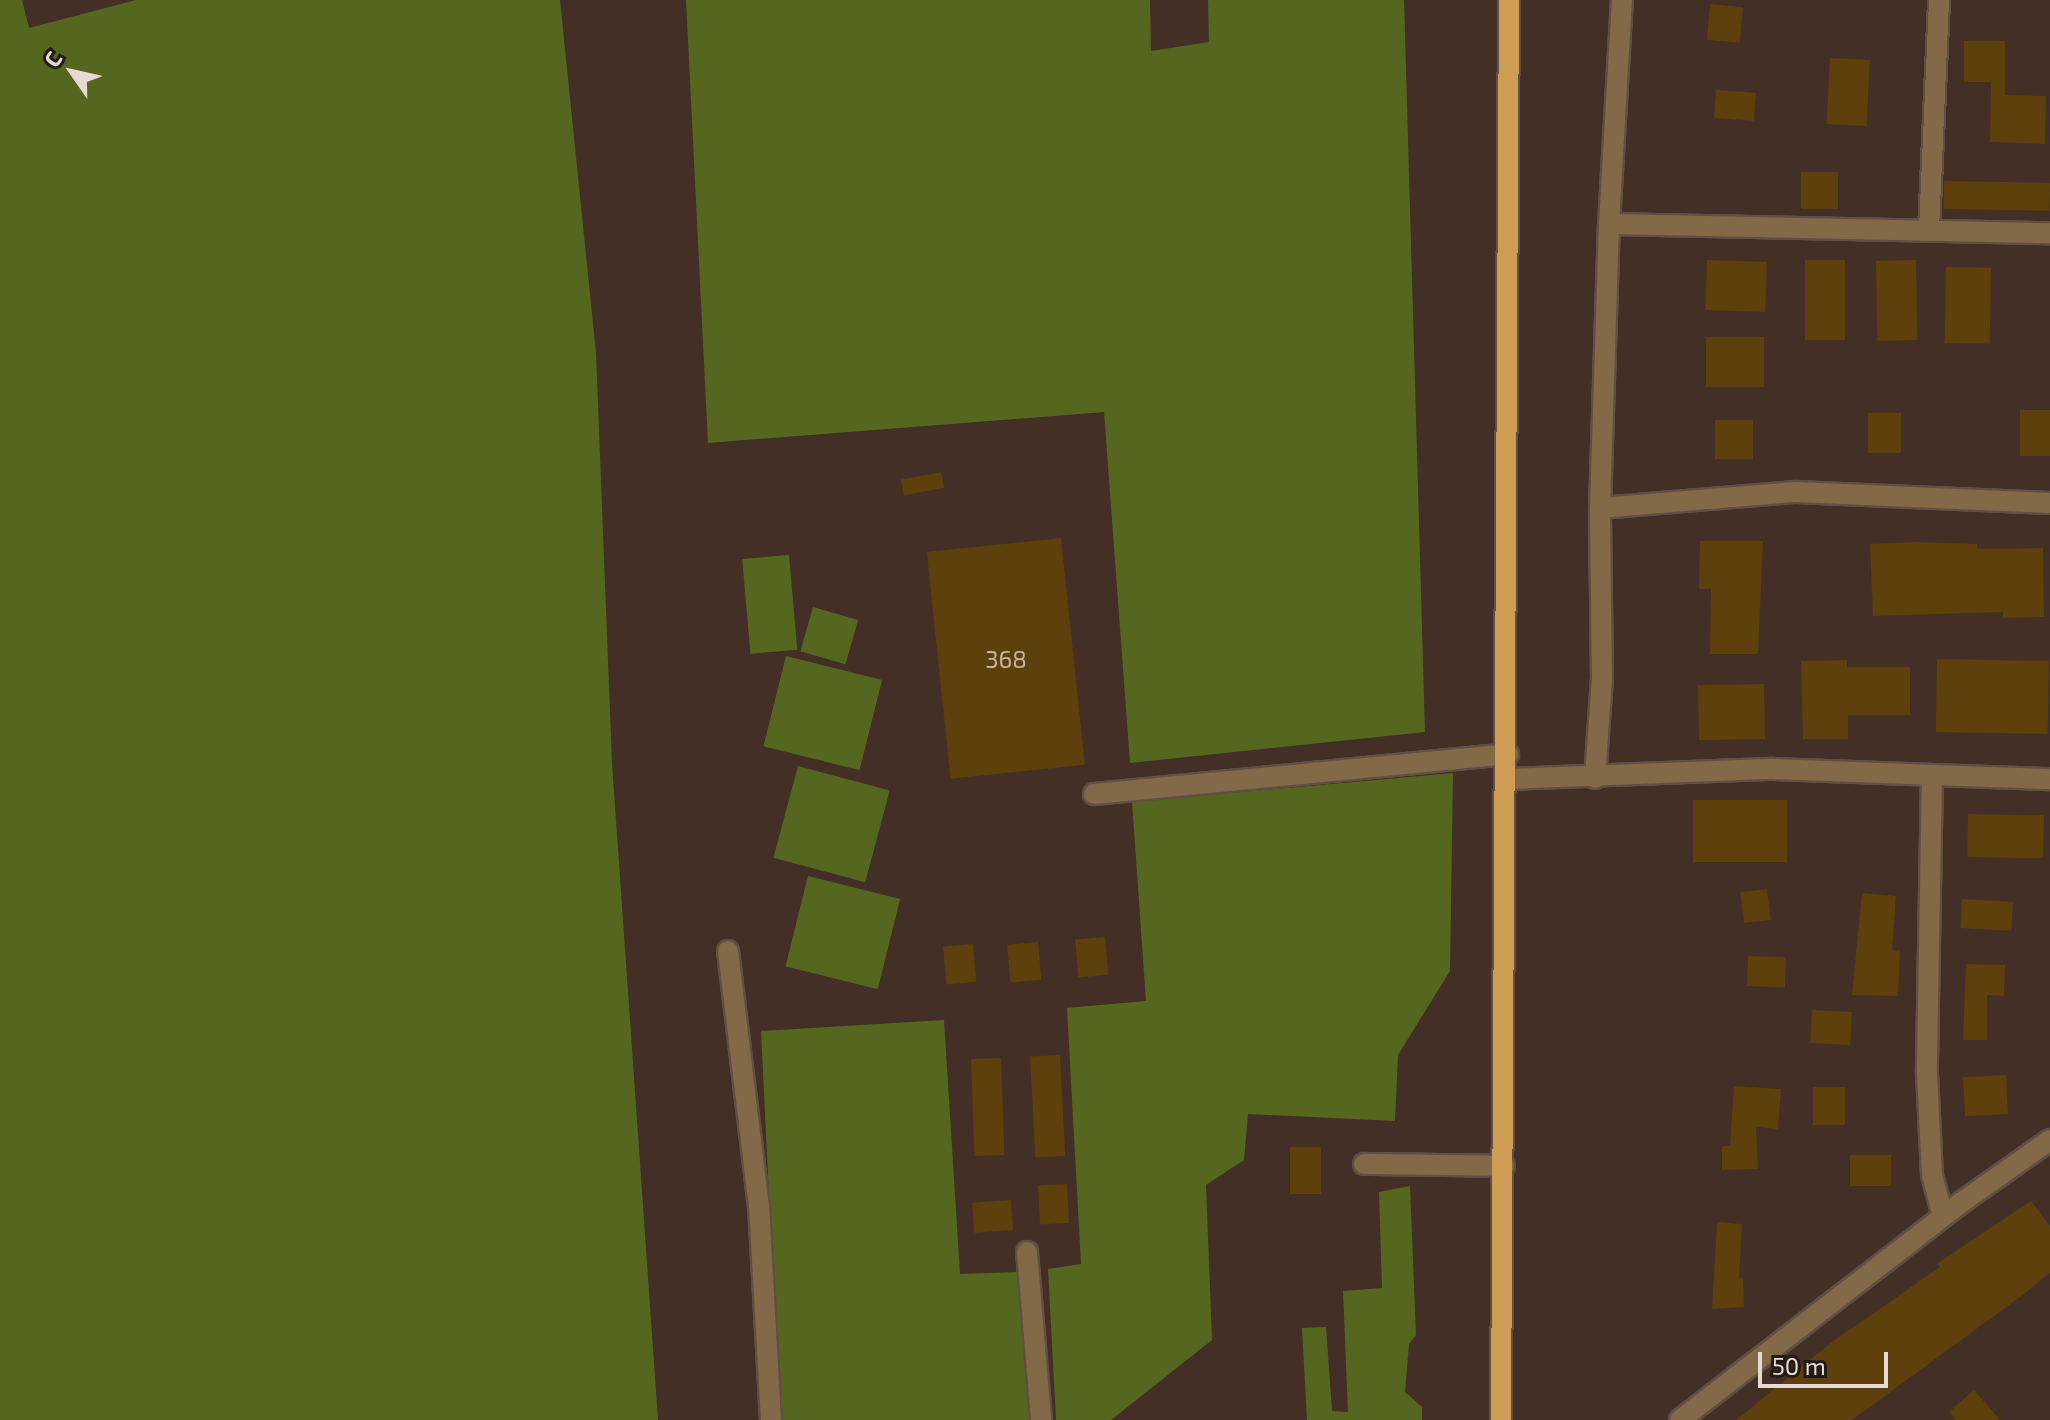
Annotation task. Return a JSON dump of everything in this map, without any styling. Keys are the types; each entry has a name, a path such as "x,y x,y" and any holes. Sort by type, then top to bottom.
{"main road":[{"path":"1501,1420 1508,779 1509,0"}],"lane":[{"path":"1595,778 1602,679 1600,508 1609,224 1622,0"},
{"path":"1929,230 1939,0"},
{"path":"1609,224 2050,233"},
{"path":"1600,508 1796,492 2050,503"},
{"path":"1094,794 1508,754"},
{"path":"1508,779 1773,769 2050,779"},
{"path":"1932,775 1927,1073 1932,1175 1943,1216"},
{"path":"728,951 759,1206 771,1420"},
{"path":"1680,1420 1943,1216 2050,1140"},
{"path":"1364,1164 1504,1166"},
{"path":"1027,1252 1041,1420"}],"green space":[{"path":"0,0 22,0 29,28 136,0 560,0 596,353 612,763 658,1420 0,1420"},
{"path":"686,0 1150,0 1151,51 1209,42 1208,0 1404,0 1425,732 1130,763 1104,412 708,443"},
{"path":"789,555 797,650 750,654 742,559"},
{"path":"813,607 858,620 845,664 800,651"},
{"path":"786,656 882,680 860,770 764,746"},
{"path":"798,766 890,791 865,882 773,858"},
{"path":"1453,773 1450,971 1398,1055 1395,1121 1248,1114 1244,1160 1206,1185 1212,1340 1111,1420 1056,1420 1048,1269 1081,1264 1067,1008 1146,1001 1132,802"},
{"path":"808,876 900,899 878,989 786,966"},
{"path":"944,1020 960,1274 1018,1272 1030,1420 780,1420 761,1031"},
{"path":"1410,1186 1416,1335 1409,1344 1405,1392 1422,1407 1422,1420 1307,1420 1302,1328 1326,1327 1332,1411 1348,1412 1343,1291 1382,1288 1379,1192"}],"building":[{"path":"1710,4 1743,7 1740,43 1707,40"},
{"path":"1964,41 2005,41 2005,95 2046,96 2045,144 1990,142 1991,82 1964,82"},
{"path":"1830,58 1870,60 1866,126 1827,124"},
{"path":"1716,90 1756,93 1754,121 1714,118"},
{"path":"1801,172 1838,172 1838,209 1801,209"},
{"path":"1944,181 2050,183 2049,211 1944,209"},
{"path":"1707,260 1767,262 1765,312 1705,310"},
{"path":"1805,260 1845,260 1845,340 1805,340"},
{"path":"1916,260 1917,340 1877,341 1876,261"},
{"path":"1946,267 1991,268 1990,344 1945,343"},
{"path":"1706,337 1764,337 1764,387 1706,387"},
{"path":"2020,410 2050,410 2050,456 2020,456"},
{"path":"1868,413 1901,413 1901,453 1868,453"},
{"path":"1715,420 1753,420 1753,459 1715,459"},
{"path":"941,472 944,488 904,496 901,480"},
{"path":"1061,538 1085,765 951,779 927,552"},
{"path":"1700,541 1763,541 1758,654 1710,654 1711,589 1699,589"},
{"path":"1870,544 1977,544 1977,549 2043,548 2044,617 2003,618 2003,612 1873,616"},
{"path":"1937,659 2049,661 2048,734 1936,732"},
{"path":"1847,660 1847,667 1910,667 1910,715 1848,715 1848,739 1803,739 1801,661"},
{"path":"1764,684 1765,739 1699,740 1698,685"},
{"path":"1693,800 1787,800 1787,862 1693,862"},
{"path":"1968,814 2044,815 2043,858 1967,857"},
{"path":"1767,889 1771,920 1744,923 1740,892"},
{"path":"1862,893 1896,896 1892,950 1900,950 1898,996 1852,995"},
{"path":"1962,899 2013,902 2011,931 1960,928"},
{"path":"1105,937 1108,975 1078,977 1075,940"},
{"path":"1038,942 1041,980 1010,983 1007,945"},
{"path":"973,944 976,982 946,984 943,947"},
{"path":"1748,956 1786,957 1785,987 1747,986"},
{"path":"1966,964 2005,965 2004,996 1987,995 1987,1040 1963,1040"},
{"path":"1812,1010 1852,1012 1850,1045 1810,1043"},
{"path":"1060,1055 1065,1156 1035,1157 1030,1057"},
{"path":"1001,1058 1004,1155 974,1156 971,1059"},
{"path":"2006,1075 2008,1114 1965,1116 1963,1077"},
{"path":"1734,1086 1781,1089 1778,1129 1756,1127 1758,1169 1722,1170 1722,1146 1730,1146"},
{"path":"1813,1087 1845,1087 1845,1125 1813,1125"},
{"path":"1290,1147 1321,1147 1321,1194 1290,1194"},
{"path":"1850,1155 1891,1155 1891,1186 1850,1186"},
{"path":"1067,1184 1069,1223 1040,1224 1038,1186"},
{"path":"1011,1200 1013,1230 974,1233 972,1203"},
{"path":"2031,1201 2050,1226 2050,1273 2020,1297 1852,1420 1736,1420 1832,1342 1940,1267 1938,1263"},
{"path":"1717,1222 1742,1224 1739,1278 1743,1278 1744,1307 1712,1309"},
{"path":"1974,1390 2000,1420 1956,1420 1949,1412"}]}
